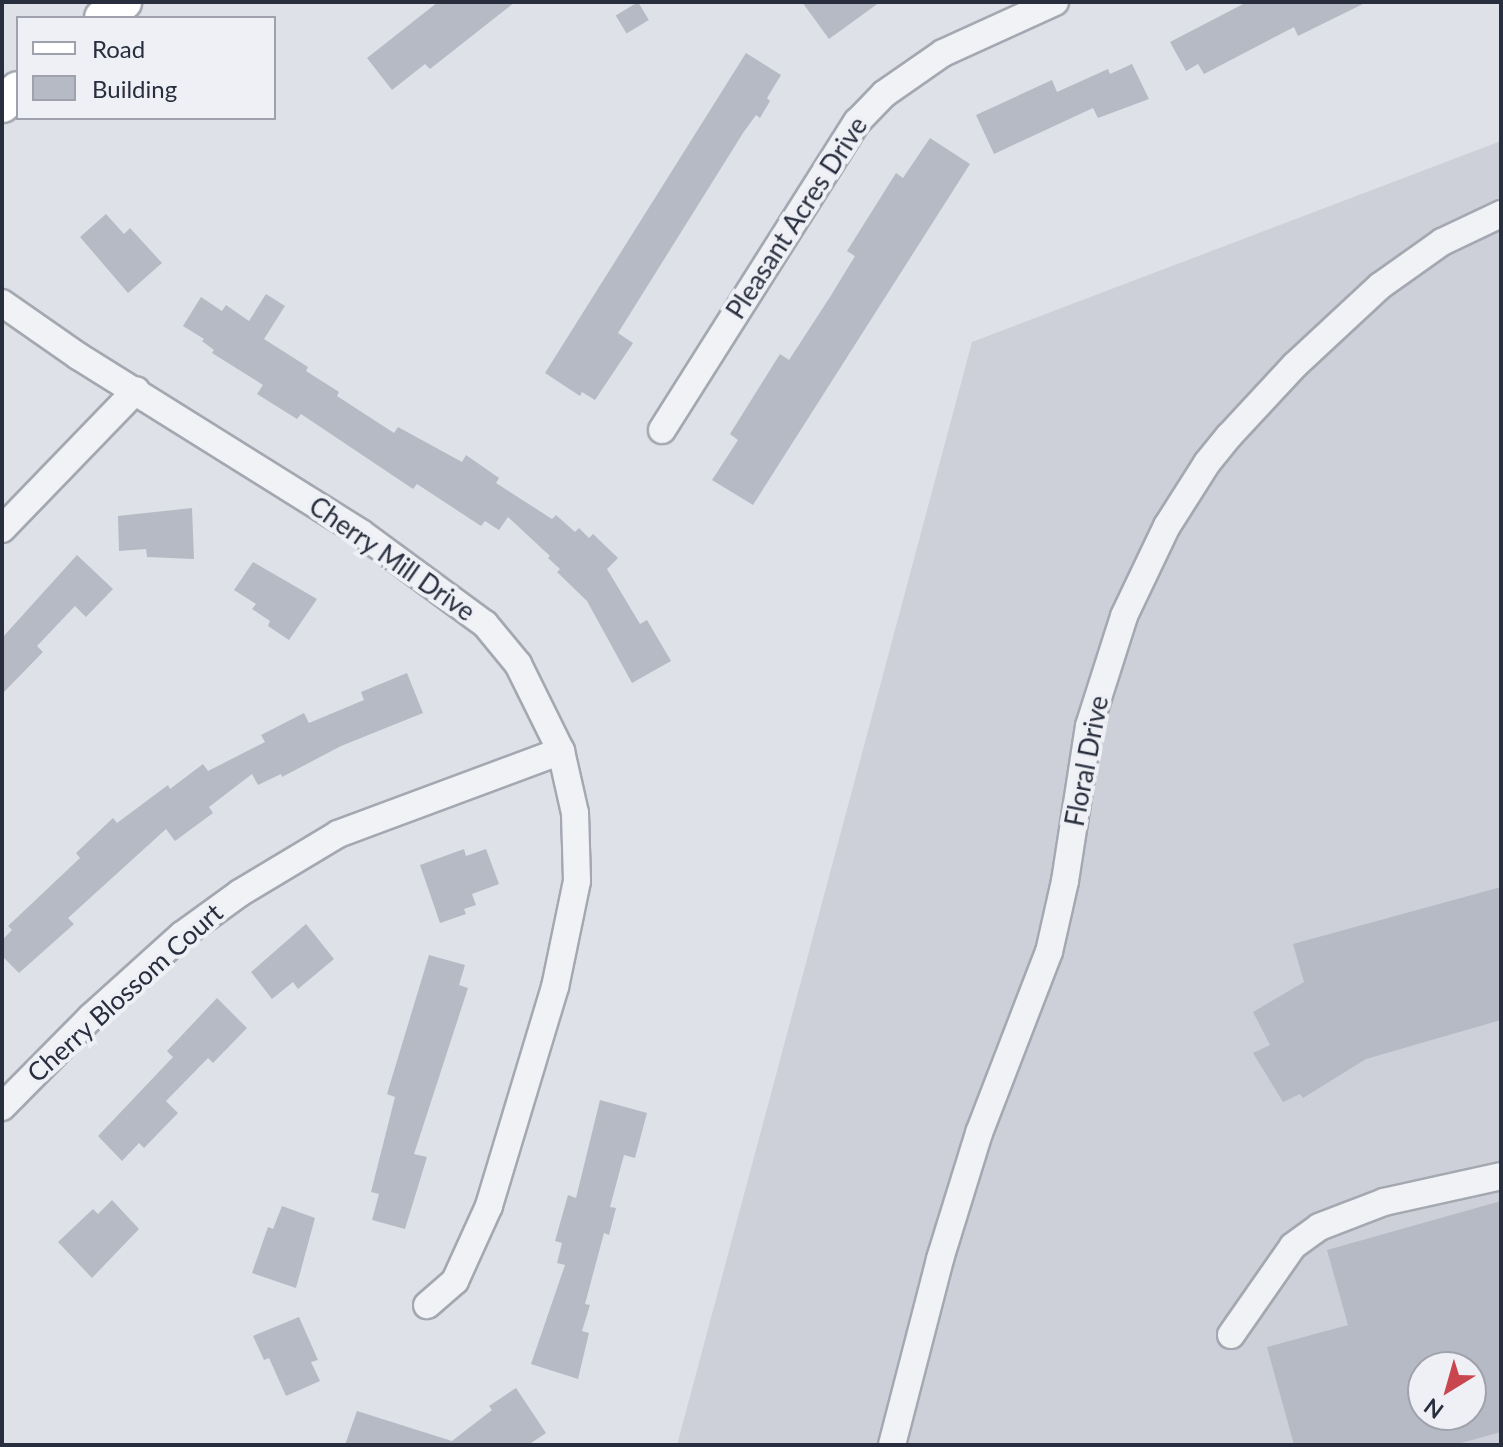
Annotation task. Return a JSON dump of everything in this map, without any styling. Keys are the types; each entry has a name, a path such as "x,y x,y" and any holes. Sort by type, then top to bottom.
{"main road":[{"path":"106,16 123,2"}],"street":[{"name":"Pleasant Acres Drive","path":"662,430 857,122 884,94 943,53 1055,2"},
{"name":"Floral Drive","path":"892,1445 940,1259 979,1133 1049,952 1065,881 1089,726 1124,616 1167,526 1207,463 1295,365 1369,296 1442,242 1501,214"},
{"name":"Cherry Mill Drive","path":"2,303 78,356 361,533 485,624 518,664 561,751 575,813 577,881 555,987 489,1206 455,1281 427,1305"},
{"path":"2,529 136,390"},
{"name":"Cherry Blossom Court","path":"2,1107 90,1018 182,935 240,893 338,834 561,751"},
{"path":"1231,1335 1293,1246 1319,1227 1384,1202 1501,1176"}],"shaded area":[{"path":"1501,141 1501,1445 677,1445 972,342"}],"building":[{"path":"438,2 515,2 430,69 425,64 392,90 367,58"},
{"path":"638,2 649,20 627,33 616,15"},
{"path":"802,2 880,2 829,39"},
{"path":"1247,2 1367,2 1298,36 1294,27 1204,74 1198,64 1186,71 1170,42"},
{"path":"746,53 781,75 767,98 770,101 760,118 756,115 743,133 618,333 633,343 595,400 582,392 580,396 545,373"},
{"path":"1132,64 1149,99 1098,118 1093,108 994,154 976,115 1052,80 1057,92 1108,69 1110,74"},
{"path":"930,138 970,164 753,505 712,480 738,440 730,434 780,354 789,360 830,297 855,256 847,251 896,173 903,178"},
{"path":"106,214 124,234 130,228 162,263 128,293 80,237"},
{"path":"266,294 285,306 264,339 308,367 306,371 339,392 337,396 394,433 398,427 462,462 466,455 499,478 496,483 552,519 556,515 575,532 579,528 589,538 593,534 618,558 607,569 640,624 647,620 671,661 632,683 587,601 557,572 560,569 548,558 550,556 508,517 499,530 485,521 481,526 417,484 413,489 301,414 297,419 257,394 263,385 212,353 214,350 202,341 204,339 183,326 201,297 222,311 226,305 249,321"},
{"path":"192,508 194,559 147,557 146,549 119,551 118,516"},
{"path":"77,555 113,589 86,617 75,606 37,646 43,652 2,694 2,638"},
{"path":"253,562 317,599 289,640 268,626 270,621 252,609 256,604 234,590"},
{"path":"407,673 423,713 341,746 282,777 281,774 258,785 252,774 209,807 213,813 175,841 166,829 68,918 74,924 19,973 2,956 2,940 12,930 8,926 80,858 76,853 113,818 117,823 168,785 170,789 203,764 208,771 265,742 261,735 304,713 309,723 364,700 361,692"},
{"path":"464,849 466,856 486,849 499,884 472,894 476,905 464,909 466,914 440,923 420,865"},
{"path":"1501,887 1501,1020 1366,1059 1303,1098 1300,1094 1283,1102 1253,1053 1270,1045 1253,1012 1304,982 1293,944"},
{"path":"306,924 334,959 298,989 293,982 272,999 251,972"},
{"path":"429,955 465,965 459,985 468,988 414,1154 427,1157 405,1229 372,1220 379,1194 371,1192 395,1097 387,1094"},
{"path":"217,998 247,1028 213,1063 208,1058 166,1101 178,1113 144,1148 139,1143 122,1161 98,1136 173,1057 167,1051"},
{"path":"600,1100 647,1113 635,1158 624,1155 610,1207 616,1208 609,1235 604,1233 585,1304 590,1305 582,1331 589,1333 578,1379 531,1364 565,1265 557,1263 562,1243 555,1241 568,1195 576,1198"},
{"path":"112,1200 139,1229 92,1278 58,1242 93,1209 98,1214"},
{"path":"1501,1201 1501,1432 1454,1445 1294,1445 1267,1347 1348,1325 1327,1250"},
{"path":"282,1206 315,1218 296,1288 252,1273 268,1227 273,1229"},
{"path":"299,1317 318,1360 311,1362 320,1381 286,1396 269,1358 264,1360 253,1336"},
{"path":"516,1388 546,1433 528,1445 345,1445 357,1411 452,1441 492,1410 489,1406"}]}
